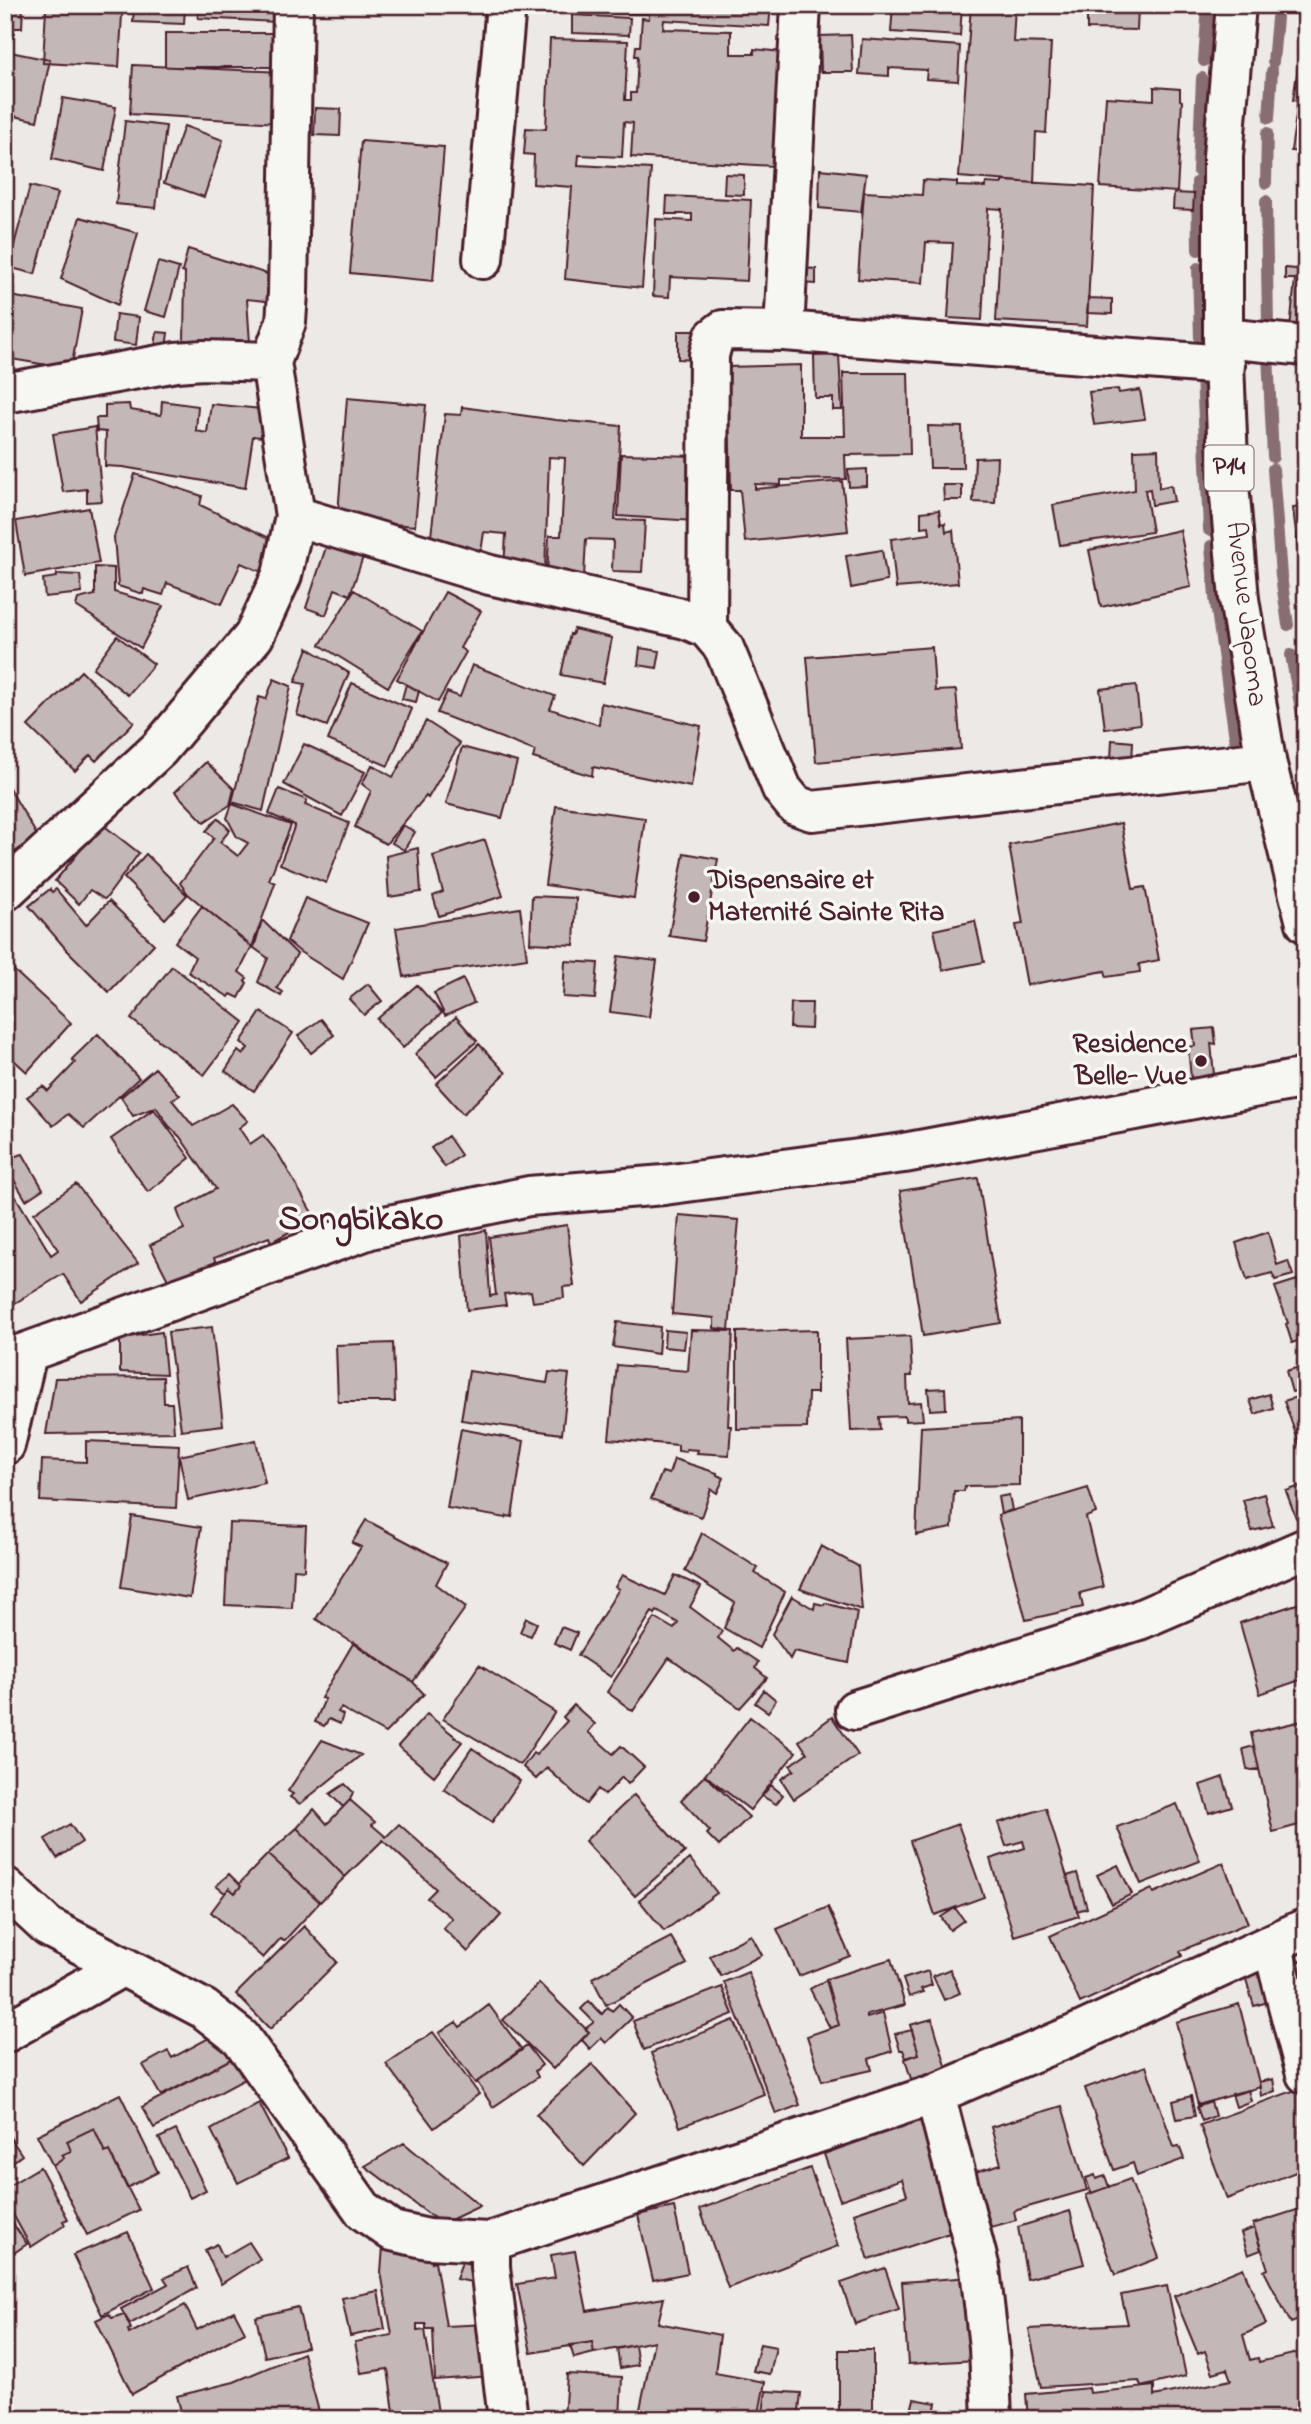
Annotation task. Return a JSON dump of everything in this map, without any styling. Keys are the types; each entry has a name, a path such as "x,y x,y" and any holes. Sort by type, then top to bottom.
{"street":[{"path":"5,891 159,749 254,636 282,575 295,516 271,362 286,322 293,5"},
{"path":"483,259 506,5"},
{"path":"784,331 801,5"},
{"name":"Avenue Japoma","path":"1236,5 1223,156 1224,352 1229,485 1239,599 1266,761 1306,923"},
{"path":"707,628 709,355 713,337 723,330 1224,352 1306,346"},
{"path":"5,393 176,362 271,362"},
{"path":"295,516 490,575 686,619 707,628 724,648 782,789 795,806 812,811 1266,761"},
{"path":"5,1445 16,1357 370,1229 529,1196 664,1185 904,1153 1306,1078"},
{"path":"855,1710 1139,1620 1306,1548"},
{"path":"5,1887 48,1927 204,2009 241,2038 364,2211 391,2231 428,2239 490,2242 935,2094 1076,2034 1306,1928"},
{"path":"1272,1944 1306,2074"},
{"path":"5,2034 123,1966"},
{"path":"935,2094 980,2269 989,2347 992,2419"},
{"path":"490,2242 490,2267 508,2419"}],"building":[{"path":"5,5 23,5 22,28 5,28"},
{"path":"134,5 185,5 184,24 133,22"},
{"path":"199,5 277,5 277,22 198,18"},
{"path":"552,5 771,5 769,26 664,20 663,29 731,31 731,54 754,54 754,49 791,53 778,119 773,166 631,157 633,123 624,122 622,157 579,155 578,165 651,169 642,288 565,279 572,187 533,184 534,155 524,154 526,128 546,129 550,39 628,41 625,100 631,100 631,93 636,93 636,46 640,46 642,18 649,19 649,14 551,11"},
{"path":"893,5 962,5 960,36 891,32"},
{"path":"971,5 1015,5 1013,42 1051,43 1046,133 1036,132 1034,183 959,177"},
{"path":"1016,5 1138,7 1137,30 1087,29 1087,13 1016,9"},
{"path":"46,9 122,14 119,67 43,63"},
{"path":"572,15 630,18 629,35 572,33"},
{"path":"165,33 288,33 288,67 165,67"},
{"path":"851,35 853,72 821,72 820,36"},
{"path":"862,39 960,46 958,81 926,79 927,70 889,68 889,76 859,74"},
{"path":"5,51 50,60 37,121 5,114"},
{"path":"1300,54 1306,55 1306,153 1291,151 1298,101 1293,100"},
{"path":"133,65 282,72 279,123 130,114"},
{"path":"1154,87 1180,89 1182,101 1177,192 1100,187 1106,97 1154,100"},
{"path":"63,98 116,107 104,171 52,159"},
{"path":"315,108 341,109 340,136 314,135"},
{"path":"125,121 166,126 156,208 116,204"},
{"path":"184,126 223,140 204,197 164,183"},
{"path":"361,141 444,147 433,281 350,273"},
{"path":"5,164 14,165 10,214 5,214"},
{"path":"820,169 866,174 861,212 819,208"},
{"path":"725,174 744,175 744,195 724,194"},
{"path":"923,180 957,182 957,186 985,187 986,183 1002,184 1002,181 1094,186 1087,326 996,321 1002,209 988,208 982,320 948,318 953,243 926,242 923,283 858,279 864,192 922,195"},
{"path":"30,186 58,193 35,274 8,267"},
{"path":"1174,193 1194,194 1193,210 1173,209"},
{"path":"667,196 751,200 747,281 670,277 669,297 653,296 656,219 692,221 692,214 666,214"},
{"path":"80,217 138,233 118,305 61,279"},
{"path":"188,249 277,277 275,302 247,299 250,343 184,342 185,273 182,272"},
{"path":"158,262 179,268 166,317 144,311"},
{"path":"802,268 816,269 816,284 802,283"},
{"path":"1285,268 1306,270 1306,331 1290,329 1295,279 1285,279"},
{"path":"5,295 82,309 71,369 5,358"},
{"path":"1088,298 1112,299 1112,314 1087,313"},
{"path":"116,314 139,317 136,345 113,342"},
{"path":"678,331 699,331 697,360 678,359"},
{"path":"157,332 168,333 166,348 155,347"},
{"path":"839,355 842,410 833,410 833,398 815,398 814,356"},
{"path":"801,365 801,436 845,436 843,373 908,373 910,454 845,455 846,479 781,480 781,485 755,484 755,489 842,481 848,531 745,542 740,490 731,490 728,367"},
{"path":"1118,389 1119,393 1140,390 1145,419 1094,425 1089,392"},
{"path":"347,398 426,405 415,526 351,520 338,514"},
{"path":"162,401 198,406 196,431 207,433 211,404 271,410 270,438 253,436 245,488 105,466 106,432 97,431 96,418 105,418 105,405 129,404 130,410 161,415"},
{"path":"462,407 621,426 615,520 645,521 642,572 612,571 613,540 586,539 584,577 547,575 549,536 561,536 565,458 549,457 545,572 504,569 506,534 484,532 481,552 430,545 445,414 461,415"},
{"path":"1302,416 1306,416 1306,464 1304,442"},
{"path":"928,426 962,427 963,468 930,468"},
{"path":"95,427 102,501 87,502 87,489 63,492 53,434"},
{"path":"1158,449 1159,488 1171,485 1174,501 1152,505 1150,489 1145,490 1152,532 1060,545 1053,505 1135,490 1134,450"},
{"path":"621,454 697,456 694,521 618,516"},
{"path":"997,457 995,503 973,502 975,458"},
{"path":"867,469 867,486 849,487 848,470"},
{"path":"135,474 202,496 200,505 284,545 271,576 241,563 222,604 167,583 163,595 144,589 143,594 118,586 114,537"},
{"path":"943,485 962,485 962,500 944,500"},
{"path":"1306,506 1306,606 1305,606 1293,508"},
{"path":"89,508 99,563 25,576 16,521"},
{"path":"939,510 941,524 945,523 946,532 953,530 958,583 896,588 891,539 930,534 929,526 921,527 921,512"},
{"path":"1180,530 1191,587 1101,607 1089,550"},
{"path":"331,532 367,545 350,595 335,589 326,615 306,608"},
{"path":"882,550 887,581 851,588 846,556"},
{"path":"95,567 114,568 114,592 163,606 141,648 76,606 78,599 95,595"},
{"path":"57,574 80,575 82,593 45,597 43,579 57,577"},
{"path":"354,590 422,631 388,687 320,645"},
{"path":"445,592 481,611 460,648 466,652 438,702 397,679"},
{"path":"574,629 612,638 603,683 561,675 570,634 572,635"},
{"path":"117,636 154,664 128,695 93,668"},
{"path":"932,647 935,691 956,690 961,749 816,762 807,657"},
{"path":"308,648 349,673 327,726 297,715 305,684 295,682"},
{"path":"640,648 660,651 657,668 638,665"},
{"path":"472,665 555,696 550,709 599,725 601,703 701,726 691,787 593,767 592,776 533,758 535,751 437,713 447,692 460,697"},
{"path":"81,671 134,722 96,761 90,755 75,771 28,726"},
{"path":"274,679 291,686 263,811 232,802 259,697 266,699"},
{"path":"352,683 412,709 388,766 328,740"},
{"path":"406,684 419,691 416,702 402,699"},
{"path":"1136,685 1140,724 1105,729 1100,689"},
{"path":"426,721 460,743 428,798 426,796 386,844 355,827 371,791 362,784 372,765 393,777"},
{"path":"1112,740 1133,742 1132,762 1111,760"},
{"path":"304,744 365,772 342,816 284,784"},
{"path":"462,747 517,762 502,818 446,804"},
{"path":"206,762 234,789 230,805 204,822 175,792"},
{"path":"5,781 38,837 5,858"},
{"path":"279,789 307,800 305,805 349,823 326,883 280,864 295,825 269,814"},
{"path":"232,804 291,825 269,880 275,883 252,947 188,894 180,883 214,838 206,831 218,818 230,830 220,842 238,856 248,843 237,837 227,818"},
{"path":"556,806 645,818 634,898 545,885"},
{"path":"1121,823 1133,889 1145,887 1159,960 1139,964 1140,972 1107,977 1105,971 1027,985 1016,925 1023,924 1009,845"},
{"path":"102,824 139,853 107,897 104,899 90,890 79,904 55,881"},
{"path":"403,825 415,832 404,850 392,843"},
{"path":"485,840 503,896 439,916 433,896 443,892 433,856"},
{"path":"418,848 421,892 389,897 386,856"},
{"name":"Dispensaire et Maternité Sainte Rita","path":"684,853 718,859 703,941 669,936"},
{"path":"146,854 187,895 165,919 124,878"},
{"path":"50,889 52,892 56,889 86,925 109,901 154,944 109,992 65,948 29,906"},
{"path":"532,896 576,898 574,945 530,943"},
{"path":"305,898 368,923 343,979 287,941"},
{"path":"202,906 252,947 239,972 247,978 247,983 239,998 231,994 229,997 188,972 195,957 175,942"},
{"path":"520,908 527,958 404,977 396,928"},
{"path":"262,920 297,954 277,988 283,992 281,996 258,982 268,958 254,948"},
{"path":"975,921 984,962 943,970 934,930"},
{"path":"618,956 657,961 649,1017 610,1012"},
{"path":"565,961 598,963 595,999 563,997"},
{"path":"7,964 71,1023 27,1072 5,1052"},
{"path":"172,966 244,1022 204,1075 131,1019"},
{"path":"463,979 474,1003 445,1016 434,993"},
{"path":"368,984 382,1001 364,1015 349,999"},
{"path":"417,985 442,1013 403,1048 377,1019"},
{"path":"791,1003 812,1003 811,1029 790,1028"},
{"path":"261,1012 293,1033 254,1091 225,1071 238,1051 243,1055 248,1048 241,1042"},
{"path":"456,1017 477,1041 436,1077 415,1054"},
{"path":"321,1019 334,1035 311,1053 298,1036"},
{"name":"Residence Belle- Vue","path":"1214,1028 1216,1044 1211,1043 1214,1075 1191,1078 1188,1047 1195,1046 1193,1030"},
{"path":"98,1034 139,1078 84,1128 68,1114 53,1126 27,1097 43,1086 48,1091 75,1063 72,1059"},
{"path":"479,1044 506,1073 463,1114 436,1084"},
{"path":"155,1068 180,1095 172,1100 193,1126 232,1104 248,1121 239,1128 250,1144 263,1135 279,1155 315,1218 271,1242 269,1237 214,1258 216,1263 168,1280 150,1245 184,1229 177,1210 216,1189 156,1107 133,1116 121,1097"},
{"path":"154,1109 190,1158 148,1192 111,1139"},
{"path":"448,1136 461,1155 445,1167 431,1148"},
{"path":"23,1154 43,1189 26,1200 5,1165 5,1159"},
{"path":"978,1178 1001,1323 923,1336 900,1191"},
{"path":"5,1179 51,1255 58,1250 34,1213 76,1184 138,1263 81,1301 63,1274 7,1308"},
{"path":"679,1215 739,1220 729,1330 714,1328 714,1318 672,1314"},
{"path":"567,1225 574,1286 563,1287 564,1298 533,1302 531,1291 504,1294 506,1305 467,1310 461,1236 486,1230 490,1296 496,1295 489,1237"},
{"path":"1268,1232 1277,1265 1288,1261 1293,1275 1275,1280 1272,1273 1247,1280 1236,1243"},
{"path":"1297,1280 1306,1304 1306,1338 1292,1343 1275,1287"},
{"path":"617,1322 660,1327 658,1354 613,1347"},
{"path":"212,1327 223,1425 181,1430 168,1332"},
{"path":"665,1330 686,1332 684,1349 664,1347"},
{"path":"691,1330 733,1331 729,1455 697,1453 698,1450 686,1449 685,1452 678,1451 678,1445 609,1439 617,1365 688,1371"},
{"path":"817,1330 817,1393 808,1393 807,1428 737,1429 737,1332"},
{"path":"162,1332 166,1374 120,1372 120,1338"},
{"path":"910,1336 912,1376 907,1376 908,1403 921,1402 923,1420 905,1421 905,1416 879,1417 880,1430 851,1431 846,1339"},
{"path":"393,1343 395,1402 338,1402 336,1345"},
{"path":"1306,1365 1306,1388 1292,1392 1286,1371"},
{"path":"469,1371 547,1383 549,1372 569,1374 562,1434 461,1420"},
{"path":"163,1377 164,1403 172,1403 174,1432 46,1434 55,1378"},
{"path":"945,1388 946,1409 930,1410 928,1389"},
{"path":"1269,1394 1273,1408 1255,1414 1250,1400"},
{"path":"1306,1394 1306,1463 1284,1401"},
{"path":"1019,1421 1019,1485 965,1486 964,1491 954,1491 952,1528 916,1535 921,1427"},
{"path":"461,1429 524,1441 512,1517 447,1508"},
{"path":"256,1440 265,1483 188,1500 179,1456"},
{"path":"86,1441 179,1445 176,1508 40,1501 42,1460 86,1462"},
{"path":"674,1459 717,1473 724,1478 717,1493 711,1489 701,1517 651,1499 662,1472 669,1474"},
{"path":"1306,1484 1306,1514 1296,1518 1286,1491"},
{"path":"1088,1488 1096,1513 1086,1517 1103,1587 1080,1593 1083,1607 1026,1620 998,1515"},
{"path":"1264,1494 1273,1526 1252,1531 1243,1500"},
{"path":"1009,1495 1012,1510 1001,1514 998,1497"},
{"path":"132,1516 201,1527 190,1598 121,1587"},
{"path":"366,1520 447,1563 436,1584 466,1607 413,1682 316,1619 361,1547 352,1543"},
{"path":"229,1523 306,1526 304,1570 294,1569 292,1608 225,1605"},
{"path":"702,1533 758,1568 755,1573 785,1592 759,1648 724,1628 735,1603 685,1571"},
{"path":"821,1546 858,1566 862,1610 800,1589"},
{"path":"622,1575 665,1595 675,1575 701,1587 690,1607 722,1631 718,1638 734,1651 737,1648 758,1662 755,1668 767,1678 740,1708 669,1658 633,1711 607,1692 655,1618 674,1629 678,1623 657,1611 655,1614 652,1612 611,1677 578,1655 619,1589 615,1587"},
{"path":"792,1596 814,1609 815,1603 825,1603 857,1612 849,1663 794,1651 790,1659 772,1634"},
{"path":"1306,1601 1306,1678 1260,1694 1240,1623"},
{"path":"526,1618 537,1623 531,1636 520,1632"},
{"path":"561,1627 577,1633 570,1650 554,1643"},
{"path":"354,1642 413,1682 424,1694 385,1733 341,1708 338,1712 343,1715 340,1724 329,1719 324,1726 315,1722 325,1699 321,1698"},
{"path":"479,1665 555,1712 520,1765 443,1719"},
{"path":"764,1690 776,1700 768,1712 755,1703"},
{"path":"574,1705 595,1724 588,1732 613,1754 621,1746 644,1767 628,1784 622,1777 605,1795 598,1789 586,1804 547,1768 536,1779 523,1767 533,1753 536,1755 567,1721 563,1717"},
{"path":"427,1714 462,1742 434,1776 398,1746"},
{"path":"750,1717 796,1752 750,1810 705,1775"},
{"path":"832,1717 858,1755 794,1799 781,1779 794,1770 790,1765 807,1753 799,1741"},
{"path":"1306,1720 1306,1823 1273,1832 1251,1733"},
{"path":"322,1740 361,1755 300,1804 290,1797 293,1794 288,1791"},
{"path":"1254,1746 1259,1769 1252,1770 1247,1769 1243,1749"},
{"path":"472,1748 520,1781 492,1822 444,1789"},
{"path":"705,1775 749,1817 719,1846 707,1834 710,1831 681,1800"},
{"path":"1223,1777 1232,1806 1209,1813 1200,1785"},
{"path":"345,1784 353,1792 343,1807 330,1794"},
{"path":"771,1785 783,1795 776,1804 762,1796"},
{"path":"634,1795 685,1852 635,1896 585,1841"},
{"path":"350,1800 375,1822 372,1825 386,1837 399,1824 501,1915 468,1952 443,1928 452,1918 427,1898 436,1889 383,1840 345,1877 297,1828 314,1809 327,1824"},
{"path":"1177,1804 1200,1861 1141,1884 1117,1827"},
{"path":"1046,1808 1079,1916 1014,1936 990,1859 1025,1848 1023,1841 1006,1846 998,1823"},
{"path":"70,1824 82,1842 57,1858 45,1839"},
{"path":"958,1824 984,1897 935,1915 910,1841"},
{"path":"297,1828 345,1877 320,1902 268,1854"},
{"path":"268,1854 320,1902 284,1941 280,1939 263,1958 211,1912 229,1888 235,1893 241,1886 239,1884"},
{"path":"690,1859 717,1893 664,1931 639,1900"},
{"path":"1223,1863 1248,1923 1180,1951 1182,1956 1080,2003 1050,1936 1152,1889 1154,1893"},
{"path":"1118,1865 1132,1894 1112,1904 1097,1875"},
{"path":"1077,1873 1087,1908 1077,1911 1067,1876"},
{"path":"229,1874 241,1886 235,1893 229,1888 225,1893 216,1886"},
{"path":"828,1907 850,1956 799,1976 777,1929"},
{"path":"955,1908 964,1920 950,1930 941,1917"},
{"path":"304,1926 337,1962 270,2029 236,1994"},
{"path":"751,1935 762,1955 721,1976 710,1956"},
{"path":"671,1937 687,1964 606,2005 592,1978"},
{"path":"1306,1941 1306,2010 1295,1962 1305,1960 1301,1943"},
{"path":"891,1959 905,2005 867,2015 867,2018 883,2013 892,2051 869,2059 872,2070 822,2081 807,2036 839,2025 826,1979"},
{"path":"950,1969 960,1993 944,2000 933,1976"},
{"path":"1266,1969 1275,2000 1254,2006 1245,1976"},
{"path":"928,1971 932,1985 909,1997 903,1979"},
{"path":"748,1972 800,2105 776,2114 724,1982"},
{"path":"826,1980 839,2025 830,2028 810,1989"},
{"path":"539,1983 589,2032 553,2069 503,2020"},
{"path":"722,1987 733,2014 644,2050 633,2021"},
{"path":"589,2001 602,2014 608,2007 612,2011 619,2004 632,2018 606,2043 601,2038 590,2049 582,2040 589,2032 585,2029 594,2022 581,2009"},
{"path":"1239,2004 1260,2087 1198,2105 1176,2022"},
{"path":"489,2005 522,2050 475,2083 439,2033 456,2022 460,2027"},
{"path":"932,2019 947,2069 911,2079 905,2059 919,2054 910,2025"},
{"path":"734,2020 764,2094 680,2127 651,2053"},
{"path":"912,2030 919,2054 906,2058 903,2050 900,2050 895,2034"},
{"path":"433,2032 479,2094 434,2128 386,2064"},
{"path":"218,2033 231,2059 161,2096 143,2065 168,2051 172,2058"},
{"path":"527,2045 542,2065 535,2071 538,2077 493,2107 477,2082"},
{"path":"231,2059 247,2078 154,2128 142,2107"},
{"path":"592,2064 635,2113 584,2166 536,2114"},
{"path":"1146,2066 1174,2147 1179,2146 1184,2159 1137,2176 1133,2163 1114,2170 1085,2088"},
{"path":"1273,2079 1275,2091 1261,2096 1259,2082"},
{"path":"1301,2088 1306,2103 1306,2130 1300,2132 1306,2150 1306,2168 1227,2199 1200,2125"},
{"path":"1248,2090 1251,2101 1236,2107 1232,2094"},
{"path":"120,2094 158,2172 127,2188 109,2151 105,2153 94,2128 67,2141 71,2151 62,2155 64,2158 53,2166 37,2135"},
{"path":"1191,2096 1195,2116 1177,2119 1173,2101"},
{"path":"1211,2102 1215,2116 1202,2121 1197,2107"},
{"path":"259,2103 288,2158 238,2183 211,2130"},
{"path":"1062,2106 1087,2190 1014,2211 1016,2220 991,2227 975,2172 1001,2164 991,2127"},
{"path":"926,2117 964,2228 869,2260 854,2213 907,2195 902,2179 840,2200 824,2154"},
{"path":"94,2128 105,2153 109,2151 139,2210 87,2235 53,2166 64,2158 62,2155 71,2151 67,2141"},
{"path":"5,2130 22,2155 5,2168"},
{"path":"176,2130 206,2190 190,2198 159,2138"},
{"path":"404,2143 480,2206 442,2224 365,2166"},
{"path":"40,2167 68,2219 63,2221 65,2225 31,2247 5,2200 5,2188"},
{"path":"810,2168 838,2246 728,2288 700,2209"},
{"path":"1095,2175 1096,2179 1105,2176 1109,2187 1091,2193 1086,2178"},
{"path":"1130,2179 1159,2258 1115,2275 1086,2195"},
{"path":"674,2207 688,2273 653,2280 638,2215"},
{"path":"1306,2207 1306,2317 1291,2323 1264,2271 1268,2269 1253,2224"},
{"path":"1070,2211 1084,2264 1027,2279 1018,2227"},
{"path":"5,2212 27,2244 5,2259"},
{"path":"1254,2228 1261,2250 1248,2255 1241,2233"},
{"path":"128,2232 154,2288 102,2315 73,2255"},
{"path":"249,2242 260,2259 221,2284 205,2250 217,2244 223,2257"},
{"path":"383,2247 433,2247 432,2262 435,2261 446,2326 488,2324 492,2376 435,2380 433,2329 426,2329 426,2324 417,2324 417,2331 425,2330 439,2419 395,2419 388,2369 361,2373 355,2342 392,2335 381,2272"},
{"path":"575,2251 587,2311 664,2298 658,2323 720,2335 715,2373 765,2382 758,2419 691,2419 640,2409 654,2341 594,2353 592,2342 531,2353 517,2284 555,2278 551,2255"},
{"path":"462,2262 485,2268 487,2285 456,2279"},
{"path":"188,2267 197,2288 130,2324 121,2309 168,2284 164,2278"},
{"path":"885,2268 899,2309 855,2324 841,2283"},
{"path":"1243,2268 1266,2324 1243,2335 1250,2360 1258,2358 1259,2362 1306,2351 1306,2419 1277,2419 1275,2414 1255,2419 1028,2419 1026,2394 1089,2388 1090,2393 1154,2386 1154,2396 1231,2380 1227,2369 1213,2373 1205,2351 1198,2354 1174,2296"},
{"path":"971,2277 977,2360 908,2364 902,2282"},
{"path":"1167,2286 1186,2376 1141,2387 1139,2381 1041,2387 1029,2329 1128,2324 1121,2295"},
{"path":"378,2291 385,2329 350,2336 342,2298"},
{"path":"185,2305 197,2330 234,2311 245,2332 132,2394 96,2320 109,2314 112,2318 124,2314 131,2329 128,2330 129,2334"},
{"path":"298,2307 307,2347 265,2357 256,2317"},
{"path":"592,2342 594,2353 574,2358 570,2345"},
{"path":"760,2344 776,2347 770,2374 753,2371"},
{"path":"635,2345 638,2365 620,2368 617,2349"},
{"path":"839,2350 873,2350 873,2419 839,2419"},
{"path":"303,2353 321,2419 183,2419 177,2396 234,2382"},
{"path":"567,2374 622,2377 620,2419 564,2419"},
{"path":"766,2391 801,2393 798,2419 762,2419"},
{"path":"914,2399 936,2403 933,2419 909,2419"},
{"path":"640,2413 671,2419 639,2419"}],"waterway":[{"path":"1204,61 1208,5"},
{"path":"1273,62 1277,18"},
{"path":"1269,118 1272,71"},
{"path":"1198,171 1202,78"},
{"path":"1266,183 1267,133"},
{"path":"1197,182 1198,250"},
{"path":"1266,201 1268,326"},
{"path":"1198,268 1200,339"},
{"path":"1268,355 1273,457"},
{"path":"1202,375 1209,530"},
{"path":"1273,469 1281,576 1288,625"},
{"path":"1211,546 1215,597 1237,752"},
{"path":"1291,655 1306,737"}],"place":[{"name":"Dispensaire et Maternité Sainte Rita","path":"694,897"},
{"name":"Residence Belle- Vue","path":"1201,1061"}],"district":[{"name":"Songbikako","path":"361,1220"}]}
